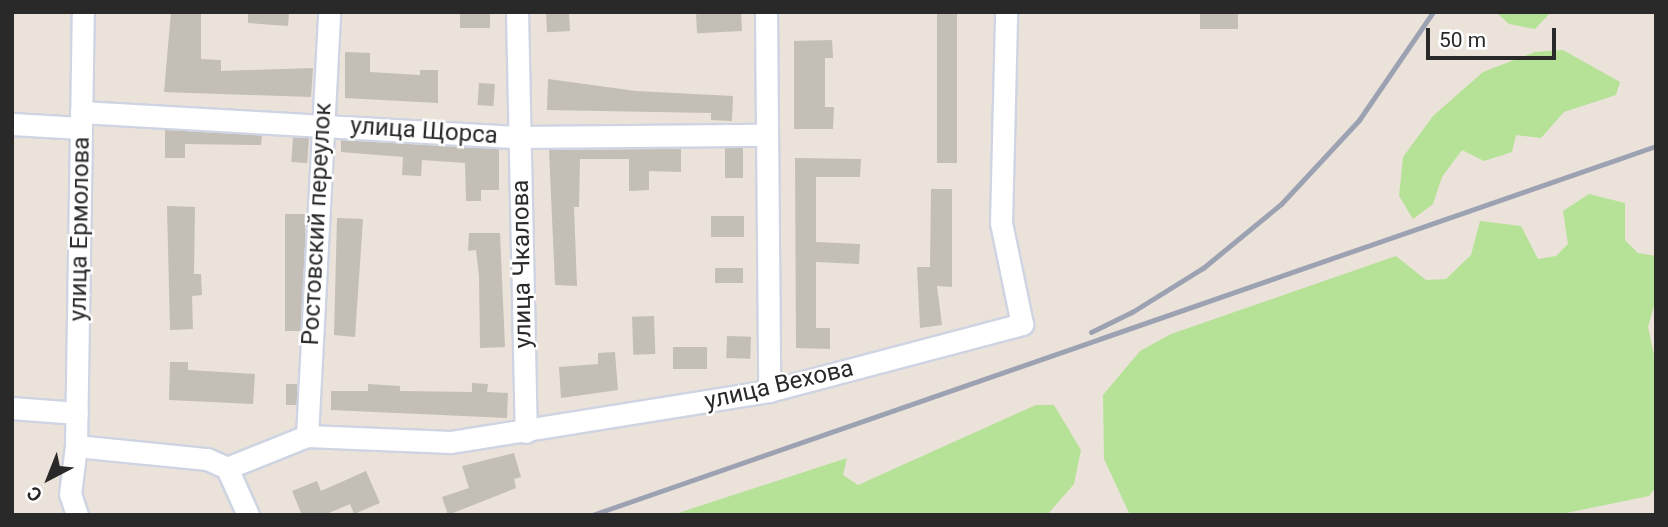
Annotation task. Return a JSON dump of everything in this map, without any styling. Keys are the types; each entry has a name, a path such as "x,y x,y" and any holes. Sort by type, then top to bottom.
{"street":[{"name":"улица Ермолова","path":"77,515 71,494 77,413 83,12"},
{"name":"Ростовский переулок","path":"307,436 321,124 329,12"},
{"name":"улица Чкалова","path":"517,12 526,432"},
{"path":"766,12 769,391"},
{"name":"улица Вехова","path":"227,468 307,436 451,442 769,391 1022,324 1001,223 1006,12"},
{"name":"улица Щорса","path":"12,124 81,120 321,124 520,137 766,135"},
{"path":"12,408 77,413"},
{"path":"76,446 145,450 207,459 227,468 248,515"}],"green space":[{"path":"1496,12 1551,12 1535,29 1509,24"},
{"path":"1563,50 1620,82 1616,95 1564,112 1541,138 1516,135 1512,152 1484,161 1462,150 1442,177 1433,204 1413,219 1399,196 1403,157 1433,116 1483,72 1535,52"},
{"path":"1589,194 1625,203 1625,240 1638,253 1656,256 1656,298 1648,327 1656,364 1656,487 1649,496 1556,515 1130,515 1104,459 1103,395 1140,351 1171,334 1396,256 1426,280 1446,279 1471,255 1480,221 1521,226 1538,259 1556,256 1568,244 1563,211"},
{"path":"1036,405 1054,405 1081,450 1074,484 1047,515 672,515 847,458 843,475 858,485"}],"building":[{"path":"171,12 201,12 201,59 221,60 221,71 313,68 311,97 164,92"},
{"path":"248,12 289,12 288,26 248,23"},
{"path":"460,12 490,12 490,28 460,28"},
{"path":"569,12 570,31 547,32 546,13"},
{"path":"741,12 742,31 697,33 696,14"},
{"path":"937,12 957,12 957,163 937,163"},
{"path":"1200,12 1238,12 1238,29 1200,29"},
{"path":"832,40 833,58 825,58 825,107 834,107 833,129 794,129 794,41"},
{"path":"345,52 370,53 370,72 420,75 420,70 438,70 438,103 345,98"},
{"path":"548,79 636,91 733,96 732,121 711,120 711,113 547,110"},
{"path":"479,83 495,84 493,106 477,105"},
{"path":"165,130 262,135 261,145 185,144 185,158 165,158"},
{"path":"293,137 309,138 307,163 291,162"},
{"path":"341,140 499,149 499,190 481,190 481,201 466,201 465,163 422,160 421,176 402,175 403,157 341,152"},
{"path":"725,148 743,148 743,178 725,178"},
{"path":"681,149 681,172 649,171 649,190 629,191 629,159 580,159 579,207 574,207 577,286 555,285 549,150"},
{"path":"795,158 861,159 860,177 816,177 816,242 860,244 859,264 816,262 816,328 830,328 830,349 796,348"},
{"path":"931,189 952,189 952,287 937,286 942,325 920,328 917,267 930,267"},
{"path":"167,206 195,207 194,274 201,274 202,295 192,296 193,329 170,330"},
{"path":"285,214 305,214 305,331 285,331"},
{"path":"711,216 744,216 744,237 711,237"},
{"path":"337,218 363,219 355,337 334,335"},
{"path":"469,233 500,233 505,347 480,348 479,275 476,250 468,251"},
{"path":"715,268 743,268 743,283 715,283"},
{"path":"654,316 655,354 633,355 632,317"},
{"path":"727,336 751,337 750,359 726,358"},
{"path":"673,347 707,347 707,369 673,369"},
{"path":"615,352 618,390 561,398 559,367 598,364 598,353"},
{"path":"170,362 188,362 188,370 255,374 253,404 169,400"},
{"path":"472,383 488,384 487,392 508,393 507,418 331,410 331,391 368,391 368,384 400,386 400,391 472,392"},
{"path":"286,384 297,384 297,405 286,405"},
{"path":"514,453 521,477 514,479 516,488 448,515 442,497 469,488 462,466"},
{"path":"366,471 380,503 354,514 350,504 324,515 302,515 292,491 317,481 321,491"}],"railway":[{"path":"1091,332 1132,312 1203,268 1281,204 1359,120 1433,12"},
{"path":"592,515 1656,146"}]}
